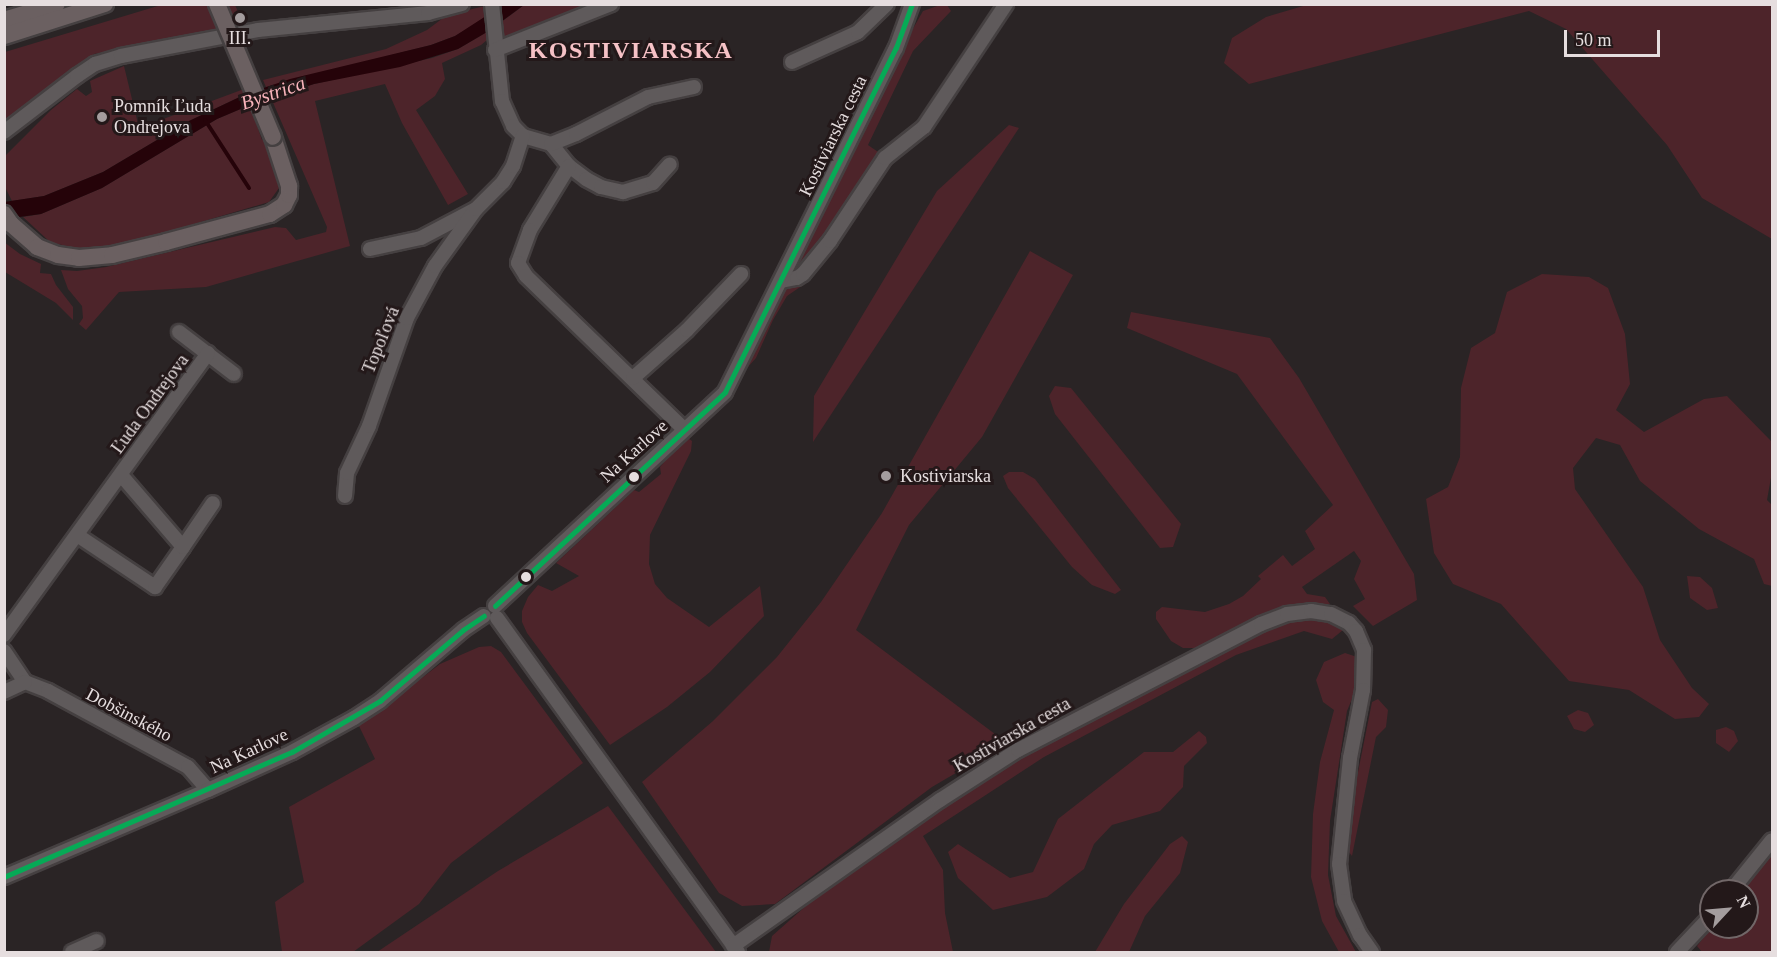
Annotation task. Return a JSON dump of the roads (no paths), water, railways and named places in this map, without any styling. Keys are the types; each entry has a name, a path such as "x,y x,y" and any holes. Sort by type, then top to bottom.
{"main road":[{"path":"4,20 57,4"},
{"path":"4,36 105,4"},
{"path":"4,214 17,230 37,247 61,256 79,258 112,255 278,210 284,205 289,186 273,137 217,4"},
{"path":"4,47 39,25"}],"street":[{"path":"4,132 35,111 70,80 95,64 121,56 258,30 428,13 462,4"},
{"path":"495,50 611,4"},
{"path":"792,62 858,32 887,4"},
{"name":"Kostiviarska cesta","path":"684,429 714,403 728,387 896,48 912,4"},
{"path":"781,281 790,281 803,274 830,241 885,158 924,127 1006,4"},
{"path":"492,5 495,50 505,112 513,126 523,136 551,144 569,166 601,187 623,192 653,183 670,164"},
{"path":"551,144 576,134 648,97 694,87"},
{"name":"Topoľová","path":"345,496 347,473 369,426 407,318 435,266 476,209 503,182 513,166 523,136"},
{"path":"569,166 530,230 518,263 526,276 629,374 687,330 741,274"},
{"name":"Topoľová","path":"370,249 421,237 476,209"},
{"name":"Ľuda Ondrejova","path":"179,332 234,374"},
{"name":"Ľuda Ondrejova","path":"4,635 208,353"},
{"name":"Na Karlove","path":"4,877 292,752 380,701 463,630 492,614 684,429 629,374"},
{"name":"Ľuda Ondrejova","path":"121,475 183,547"},
{"path":"77,535 154,587 213,503"},
{"name":"Kostiviarska cesta","path":"735,949 966,782 1053,731 1274,618 1311,611 1335,616 1356,631 1365,660 1363,690 1344,804 1339,864 1344,901 1371,952"},
{"path":"492,614 735,949"},
{"path":"4,651 25,682 4,692"},
{"name":"Dobšinského","path":"25,682 48,691 188,767 208,790"},
{"path":"1741,879 1773,840"},
{"path":"1677,952 1699,929"},
{"path":"72,952 97,941"}],"water":[{"name":"Bystrica","path":"503,5 524,5 487,32 458,49 400,67 314,84 250,105 217,119 102,188 41,214 5,219 4,202 44,196 103,172 189,121 246,94 290,79 431,45 455,36"}],"waterway":[{"path":"205,120 249,188"}],"place":[{"name":"III.","path":"240,18"},
{"name":"Pomník Ľuda Ondrejova","path":"102,117"},
{"name":"Kostiviarska","path":"886,476"}],"district":[{"name":"KOSTIVIARSKA","path":"631,51"}]}
